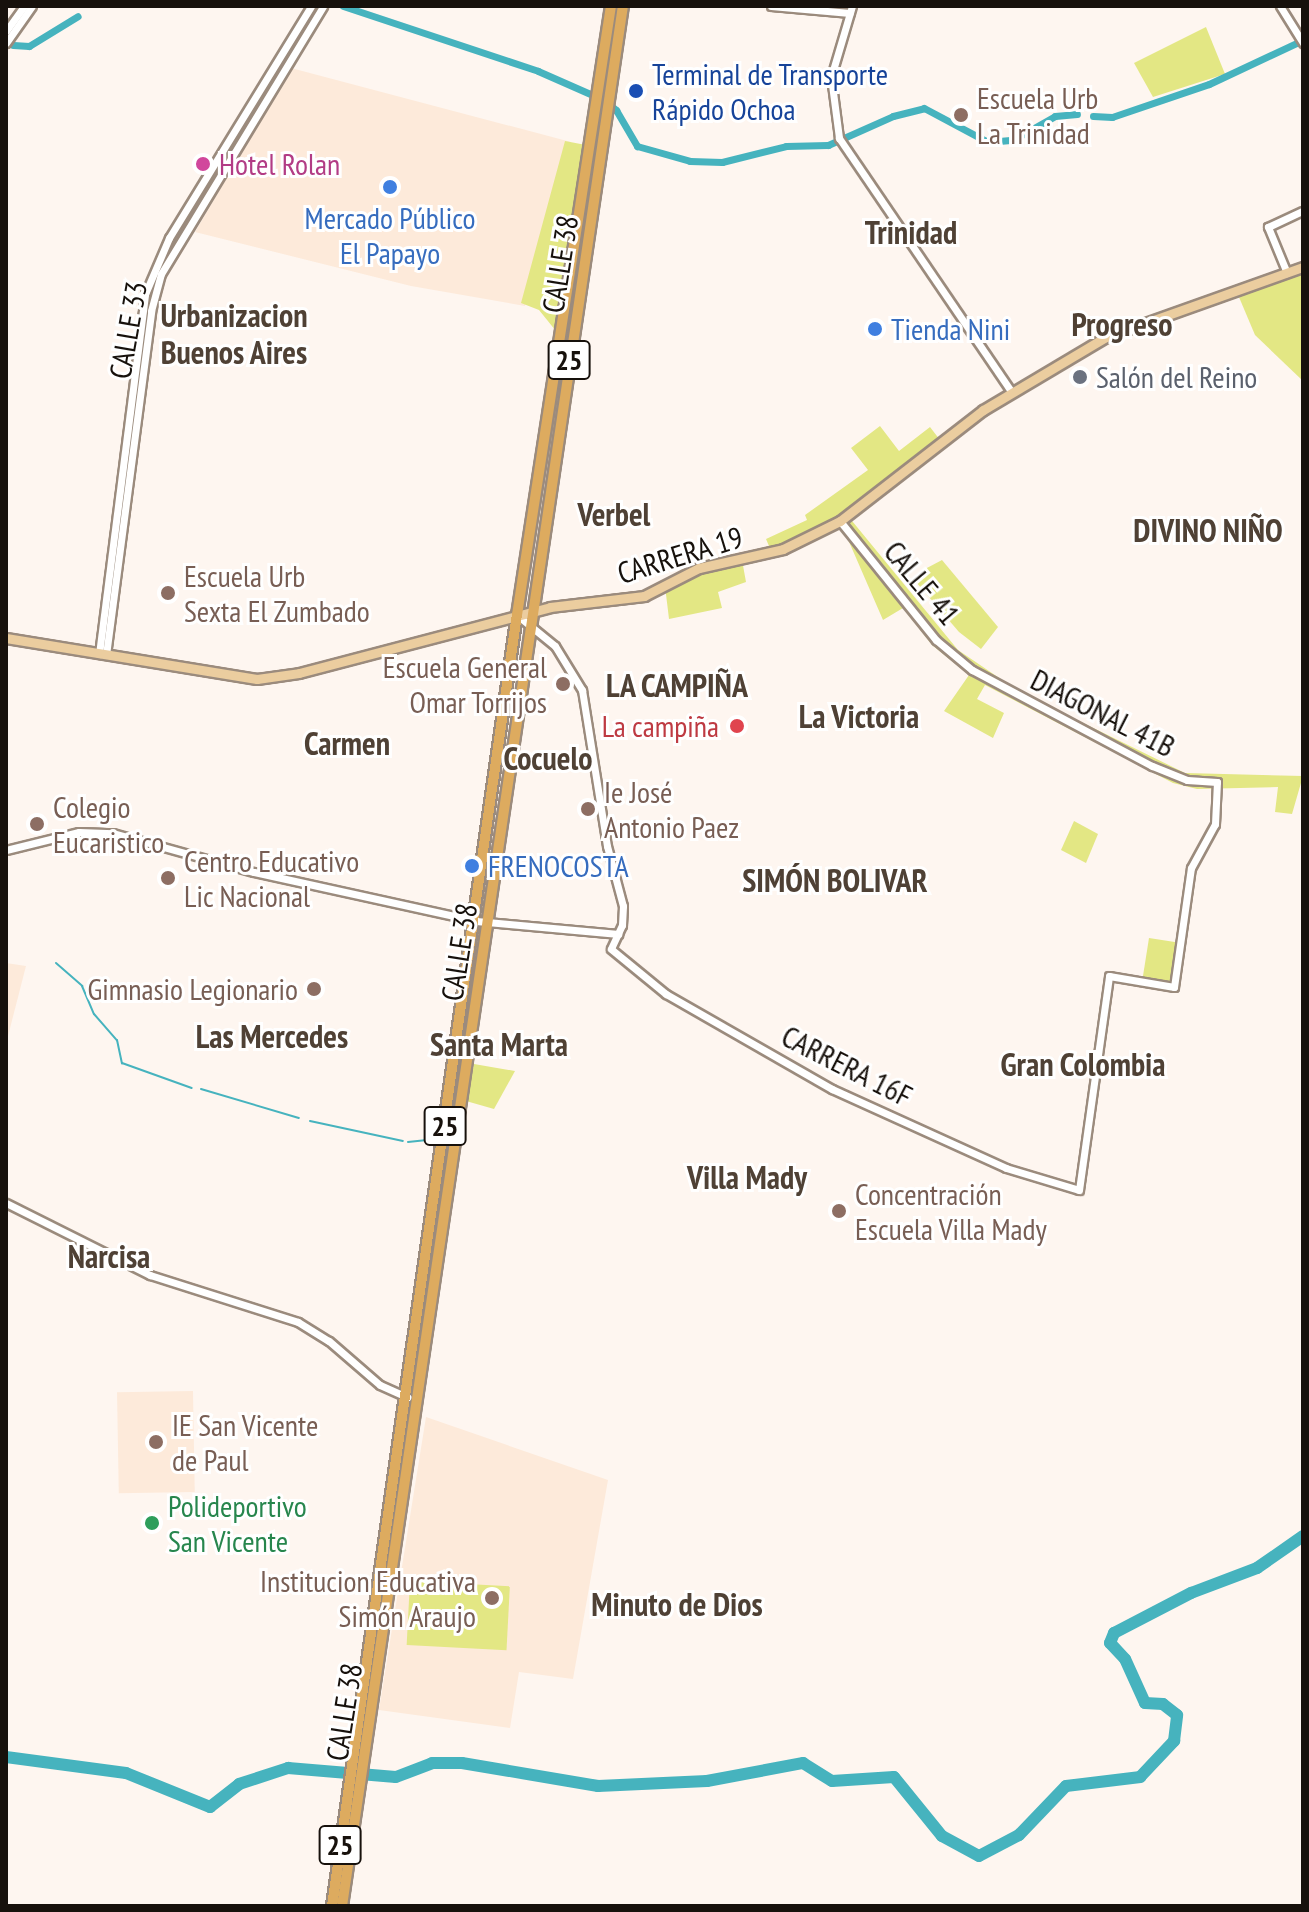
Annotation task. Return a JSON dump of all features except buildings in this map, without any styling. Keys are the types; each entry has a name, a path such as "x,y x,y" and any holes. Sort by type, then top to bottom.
{"highway":[{"name":"CALLE 38","path":"332,1906 410,1399 517,615 602,108 623,6"},
{"name":"CALLE 38","path":"605,93 610,8"},
{"name":"CALLE 38","path":"410,1399 488,923 602,108"},
{"name":"CALLE 38","path":"342,1906 353,1784"}],"main road":[{"name":"CARRERA 19","path":"6,638 239,678 277,677 517,615 530,617 644,596 699,568 783,549 840,521 1011,391 1132,326 1303,267"}],"street":[{"path":"6,31 24,6"},
{"path":"6,43 32,6"},
{"name":"CALLE 33","path":"103,655 142,308 152,272 311,6"},
{"name":"CALLE 33","path":"103,655 151,311 161,274 323,6"},
{"path":"771,6 851,10 831,77 837,133 1011,391"},
{"path":"1280,6 1302,41"},
{"path":"1287,273 1268,227 1303,211"},
{"path":"124,453 133,455"},
{"name":"CALLE 41","path":"840,521 936,640 972,670"},
{"path":"6,850 79,832 113,833 254,872 476,921 618,934 623,912 582,690 563,655 530,617"},
{"name":"DIAGONAL 41B","path":"972,670 1163,771 1217,782 1218,814 1191,868 1174,987 1109,976"},
{"name":"CARRERA 16F","path":"618,934 611,949 666,994 841,1094 1006,1168 1079,1190 1109,976"},
{"path":"6,1203 150,1275 298,1322 329,1341 380,1385 410,1399"}],"shaded area":[{"name":"Mercado Público El Papayo","path":"291,68 571,142 525,306 411,286 195,232"},
{"path":"6,963 26,966 6,1044"},
{"name":"IE San Vicente de Paul","path":"193,1391 195,1492 119,1493 117,1392"},
{"name":"Institucion Educativa Simón Araujo","path":"426,1417 608,1480 573,1679 519,1672 510,1728 379,1710"}],"green space":[{"path":"1206,27 1225,74 1153,97 1134,63"},
{"path":"565,141 591,146 560,336 539,310 521,303"},
{"path":"1303,267 1303,381 1255,335 1236,290"},
{"path":"880,426 899,451 930,427 940,440 848,516 958,650 1020,692 1185,773 1303,776 1292,814 1275,812 1278,787 1197,789 1173,783 985,685 977,699 1004,713 993,738 944,711 969,675 932,645 903,608 883,620 840,521 772,553 766,539 807,520 805,515 868,470 851,448"},
{"path":"742,560 746,582 718,592 722,608 669,619 665,586"},
{"path":"942,560 998,627 981,649 959,632 916,582 925,569"},
{"path":"1074,821 1098,834 1086,863 1061,850"},
{"path":"1149,938 1180,943 1173,986 1142,981"},
{"path":"474,1064 515,1071 494,1109 466,1101"},
{"path":"410,1581 510,1586 507,1650 407,1645"}],"waterway":[{"path":"343,6 538,71 604,100 616,110 637,146 690,161 722,162 786,146 828,145 893,116 924,108 988,142 1013,140 1055,116 1077,114"},
{"path":"13,45 29,46 78,16"},
{"path":"1093,116 1112,117 1209,84 1303,40"},
{"path":"56,963 82,986 94,1014 117,1040 122,1063 192,1088"},
{"path":"201,1089 299,1118"},
{"path":"310,1121 403,1141"},
{"path":"408,1142 439,1139"},
{"path":"6,1757 126,1773 210,1807 239,1784 288,1768 396,1777 432,1763 462,1763 598,1786 707,1781 803,1763 832,1781 894,1777 942,1836 979,1856 1019,1835 1066,1786 1140,1777 1174,1741 1177,1715 1163,1704 1145,1703 1125,1659 1110,1643 1114,1633 1191,1593 1257,1568 1303,1536"}],"place":[{"name":"Terminal de Transporte Rápido Ochoa","path":"636,91"},
{"name":"Escuela Urb La Trinidad","path":"961,115"},
{"name":"Hotel Rolan","path":"203,164"},
{"name":"Mercado Público El Papayo","path":"390,187"},
{"name":"Tienda Nini","path":"875,329"},
{"name":"Salón del Reino","path":"1080,377"},
{"name":"Escuela Urb Sexta El Zumbado","path":"168,593"},
{"name":"Escuela General Omar Torrijos","path":"563,684"},
{"name":"La campiña","path":"737,726"},
{"name":"Ie José Antonio Paez","path":"588,809"},
{"name":"Colegio Eucaristico","path":"37,824"},
{"name":"FRENOCOSTA","path":"472,866"},
{"name":"Centro Educativo Lic Nacional","path":"168,878"},
{"name":"Gimnasio Legionario","path":"314,989"},
{"name":"Concentración Escuela Villa Mady","path":"839,1211"},
{"name":"IE San Vicente de Paul","path":"156,1442"},
{"name":"Polideportivo San Vicente","path":"152,1523"},
{"name":"Institucion Educativa Simón Araujo","path":"492,1598"}],"district":[{"name":"Trinidad","path":"911,232"},
{"name":"Progreso","path":"1122,324"},
{"name":"Urbanizacion Buenos Aires","path":"234,334"},
{"name":"Verbel","path":"614,514"},
{"name":"DIVINO NIÑO","path":"1208,530"},
{"name":"LA CAMPIÑA","path":"677,685"},
{"name":"La Victoria","path":"859,716"},
{"name":"Carmen","path":"347,743"},
{"name":"Cocuelo","path":"548,758"},
{"name":"SIMÓN BOLIVAR","path":"835,880"},
{"name":"Las Mercedes","path":"272,1036"},
{"name":"Santa Marta","path":"499,1044"},
{"name":"Gran Colombia","path":"1083,1064"},
{"name":"Villa Mady","path":"747,1177"},
{"name":"Narcisa","path":"109,1256"},
{"name":"Minuto de Dios","path":"677,1604"}]}
